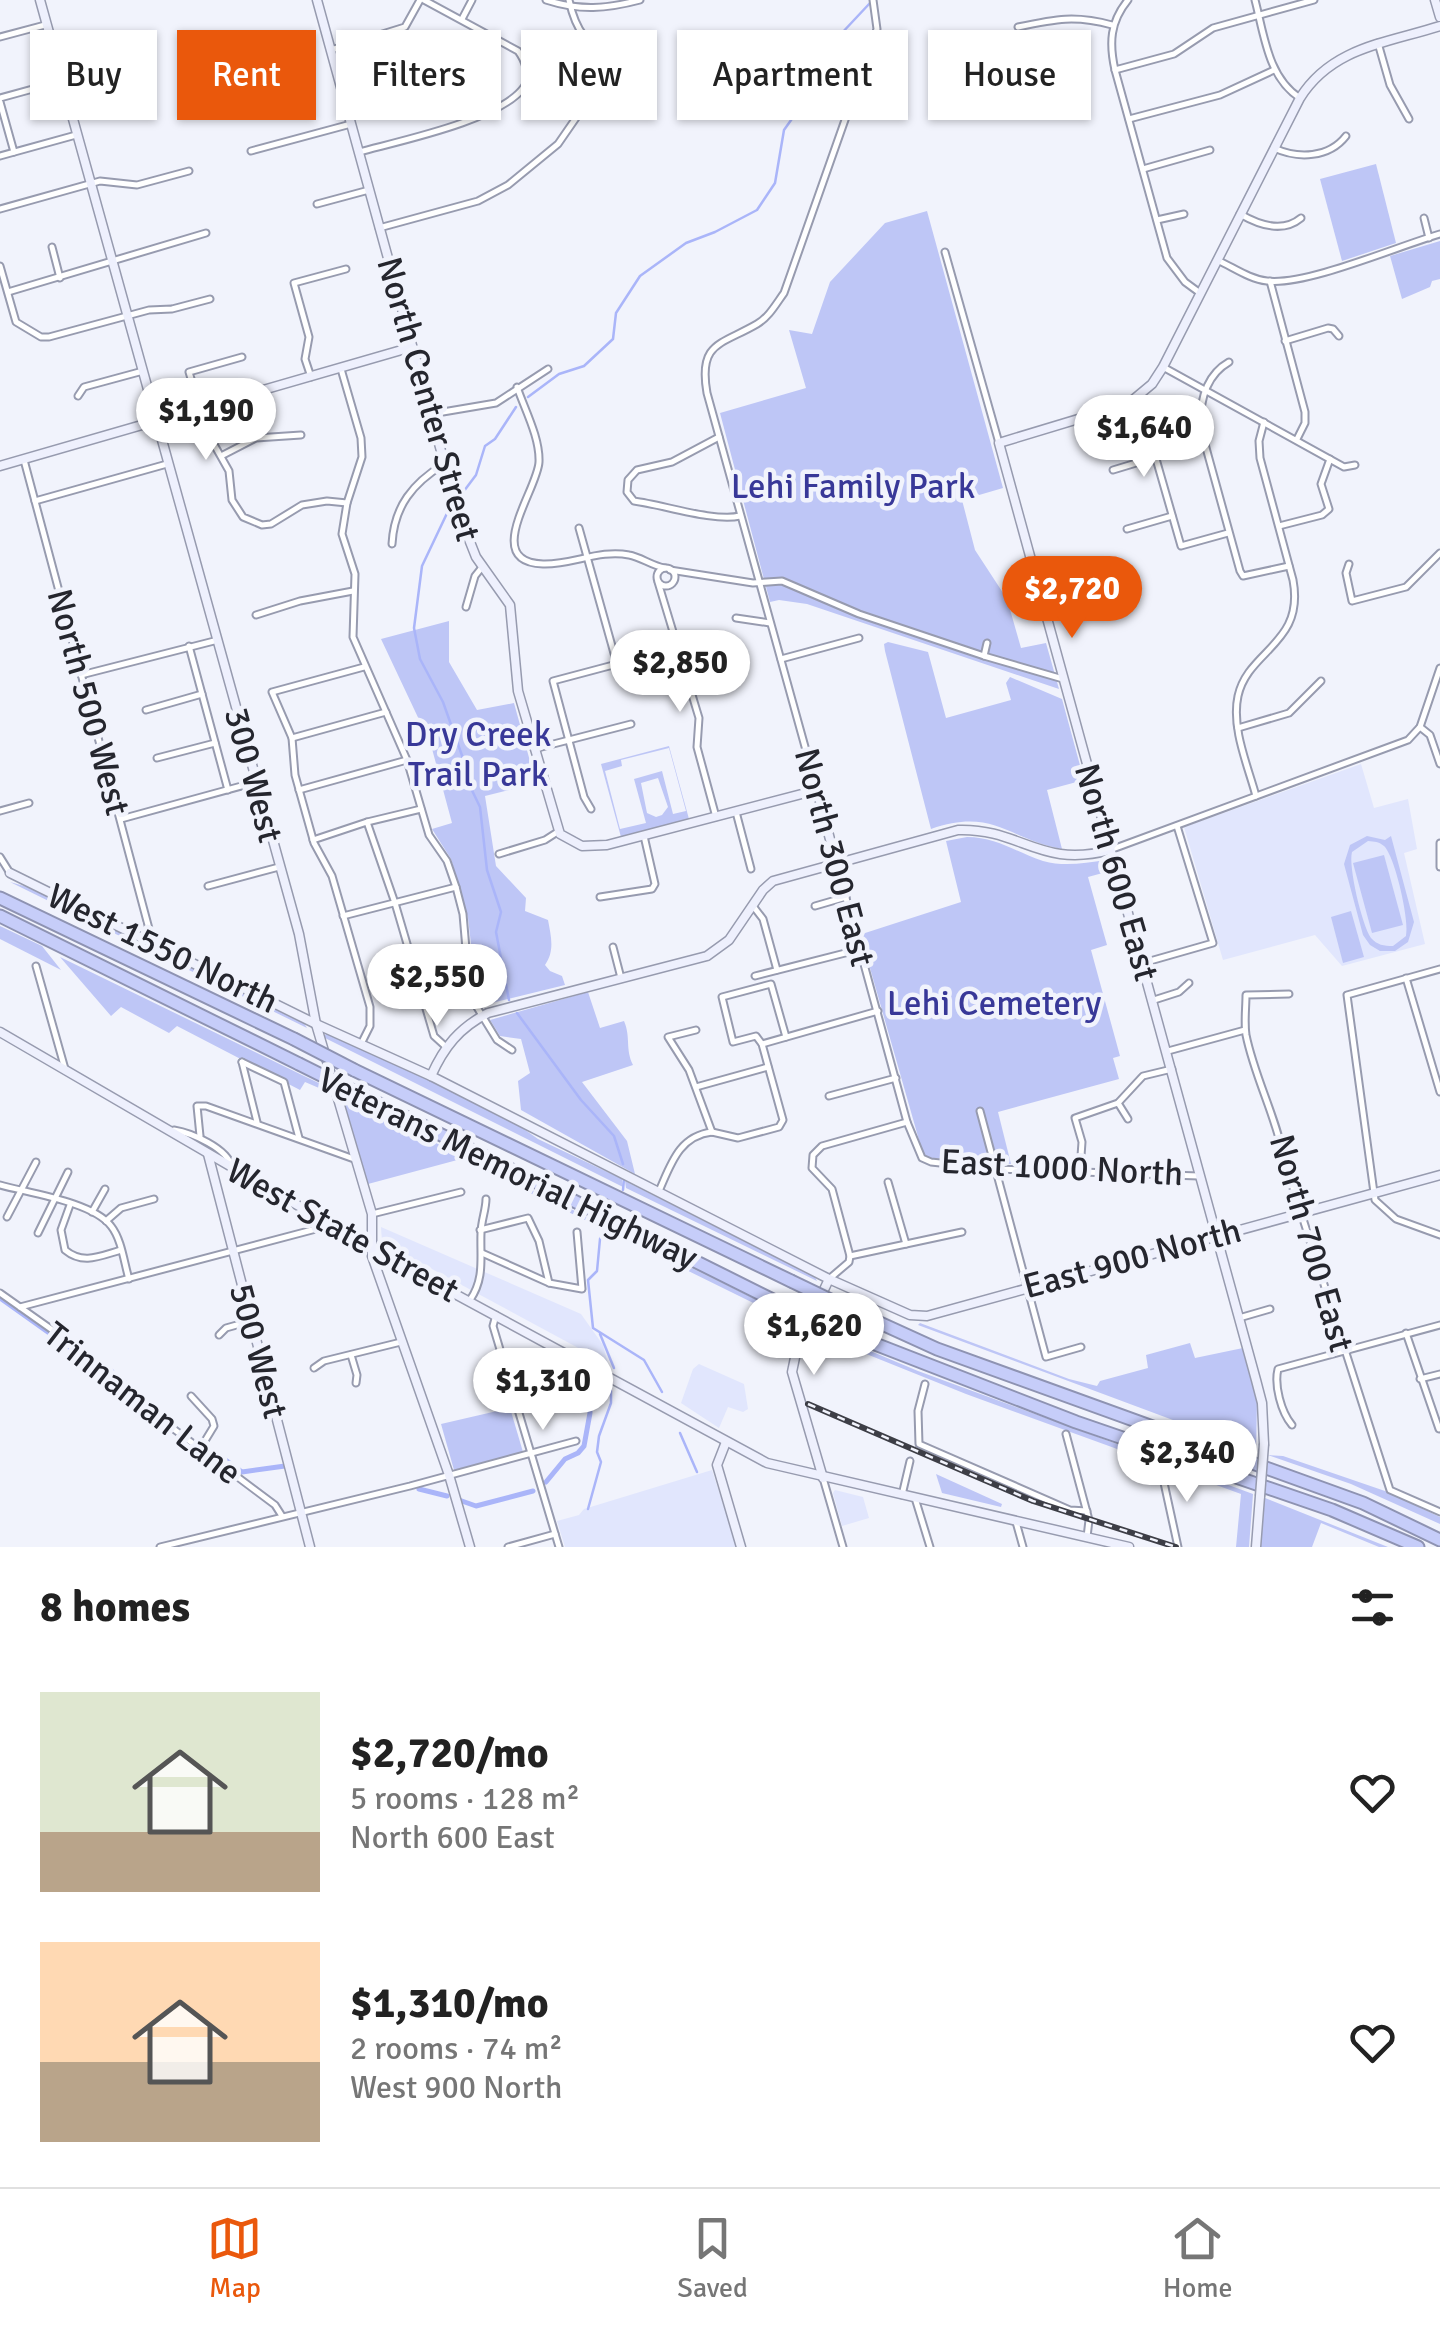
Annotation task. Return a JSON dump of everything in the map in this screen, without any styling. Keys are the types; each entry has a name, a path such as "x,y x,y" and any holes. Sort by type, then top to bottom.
{"highway":[{"name":"Veterans Memorial Highway","path":"0,898 937,1349 1363,1503 1440,1540"},
{"name":"Veterans Memorial Highway","path":"0,916 785,1306 1076,1422 1332,1510 1418,1547"}],"street":[{"name":"300 West","path":"40,0 48,30"},
{"name":"North Center Street","path":"317,0 336,68"},
{"path":"331,50 405,26 422,0 481,30"},
{"path":"462,20 472,0"},
{"path":"546,0 602,9 638,0"},
{"name":"North 300 East","path":"873,0 878,29 784,293 760,323 725,338 706,358 704,380 907,1122 922,1158"},
{"path":"1128,0 1112,26 1115,70 1167,258 1185,282 1200,293"},
{"path":"1254,0 1274,70 1286,88 1300,98"},
{"path":"1115,70 1174,54 1206,32 1314,0"},
{"path":"1435,0 1440,17"},
{"path":"380,228 478,201 508,185 558,144 616,60 586,42 576,27 570,4"},
{"path":"1018,27 1063,17 1084,17 1112,26"},
{"path":"0,37 46,24"},
{"path":"999,443 1137,399 1163,367 1300,98 1326,66 1352,52 1440,26"},
{"path":"501,41 521,54 528,77 524,87 501,104"},
{"path":"1378,43 1390,85 1408,119"},
{"path":"1128,119 1220,95 1274,70"},
{"path":"14,152 0,100 30,91"},
{"name":"300 West","path":"72,120 298,934 316,1024 372,1214 373,1249 381,1284 470,1547"},
{"name":"North Center Street","path":"350,120 462,522 482,566 510,605 514,670 559,831"},
{"path":"359,152 467,120"},
{"path":"251,151 351,124"},
{"path":"0,156 76,134"},
{"path":"1274,148 1296,158 1338,147 1346,136"},
{"path":"1143,169 1210,150"},
{"path":"0,208 90,184 107,181 137,185 189,170"},
{"path":"317,204 369,190"},
{"path":"1156,220 1184,214"},
{"path":"1240,214 1254,222 1276,226 1296,223 1301,218"},
{"path":"1424,218 1429,238"},
{"path":"7,292 206,233"},
{"path":"1217,260 1270,281 1338,267 1440,234"},
{"path":"52,247 60,278"},
{"name":"North 600 East","path":"945,252 1262,1402 1264,1444 1256,1546"},
{"path":"0,266 16,322 41,336 210,299"},
{"path":"310,378 306,359 309,337 294,283 346,269"},
{"path":"1270,281 1306,418 1297,439"},
{"path":"1285,342 1328,328 1333,328 1338,336"},
{"path":"0,466 412,347"},
{"path":"242,357 189,372 207,432 222,455 236,509 243,517 262,525 271,524 302,505 347,503"},
{"path":"1229,362 1218,368 1206,390 1200,406 1200,426 1241,576 1289,566"},
{"path":"1163,367 1344,467 1355,465"},
{"path":"431,414 496,403 548,368"},
{"path":"341,369 362,457 342,534 355,574 354,638 407,760 429,835 446,861 456,887 463,914 469,984 498,1042 512,1050"},
{"path":"78,396 84,388 143,371"},
{"path":"517,387 540,458 513,536 526,559 541,564 627,554 692,574 782,581 870,618 1063,679"},
{"path":"1137,399 1180,546 1229,533"},
{"path":"1256,796 1238,728 1240,679 1290,623 1295,594 1260,458 1264,422"},
{"path":"222,455 256,438 301,434"},
{"path":"719,436 672,462 637,470 628,480 627,492 634,501 726,519 740,516"},
{"path":"1113,470 1156,457"},
{"path":"1278,526 1322,515 1329,508 1321,484 1330,459"},
{"name":"North 500 West","path":"24,460 152,944"},
{"path":"35,501 169,464"},
{"path":"392,544 393,526 407,495 444,464"},
{"path":"1127,529 1172,516"},
{"path":"580,528 617,664 553,681 584,797 591,809"},
{"path":"1348,564 1352,601 1406,586 1440,553"},
{"path":"645,561 657,580 699,718 697,747 716,818"},
{"path":"466,607 482,566"},
{"path":"657,580 660,571 668,569"},
{"path":"663,602 675,576 668,569"},
{"path":"657,580 664,586 692,574"},
{"path":"256,615 353,591"},
{"path":"736,618 770,623"},
{"path":"781,659 859,638"},
{"path":"81,674 218,640"},
{"path":"984,656 988,643"},
{"path":"190,646 228,790"},
{"path":"361,1044 370,1026 371,1013 332,876 313,840 299,790 292,738 272,692 365,667"},
{"path":"431,1076 445,1046 482,1016 707,956 729,940 773,882 958,830 989,832 1055,856 1082,857 1398,744 1411,738 1420,727 1440,668"},
{"path":"1238,728 1285,715 1321,682"},
{"path":"146,710 202,694"},
{"path":"292,738 387,712"},
{"path":"534,749 631,724"},
{"path":"1420,727 1430,735 1440,764"},
{"path":"157,758 215,743"},
{"path":"299,790 407,760"},
{"path":"121,819 256,782"},
{"path":"499,854 545,840 559,831 590,848 817,790"},
{"path":"0,811 29,804"},
{"path":"313,840 421,810"},
{"path":"736,812 751,868"},
{"path":"367,822 434,1036 445,1046"},
{"path":"1143,962 1213,943 1176,826"},
{"path":"600,897 656,884 644,836"},
{"path":"1440,842 1440,867"},
{"path":"0,857 10,873"},
{"path":"208,886 279,867"},
{"name":"West 1550 North","path":"10,873 604,1164"},
{"path":"343,916 456,887"},
{"path":"815,906 846,897"},
{"path":"753,906 763,919 777,970"},
{"path":"613,947 622,979"},
{"path":"755,976 861,948"},
{"path":"36,966 66,1070"},
{"path":"1440,969 1347,994 1375,1200 1396,1220 1440,1235"},
{"path":"1406,978 1440,1092"},
{"path":"1154,1000 1179,992 1189,983"},
{"path":"659,1191 683,1144 693,1136 712,1132 738,1138 778,1127 782,1122 762,1044 756,1036 733,1042 722,997 771,984 786,1037"},
{"name":"North 700 East","path":"1289,994 1246,995 1245,1030 1390,1490 1440,1512"},
{"path":"762,1044 878,1011"},
{"path":"696,1030 668,1038 696,1087 712,1132"},
{"path":"1168,1052 1245,1030"},
{"name":"West State Street","path":"0,1032 373,1249 766,1464 1129,1547"},
{"path":"257,1122 242,1062 284,1082 299,1138"},
{"path":"696,1087 768,1066"},
{"path":"1080,1170 1082,1142 1075,1118 1118,1103 1143,1076 1173,1068"},
{"path":"829,1096 896,1078"},
{"path":"1118,1103 1128,1119"},
{"path":"200,1136 197,1106 219,1108 354,1159"},
{"path":"980,1111 1046,1357 1082,1347"},
{"path":"843,1547 792,1372 797,1348 829,1279 850,1256 836,1200 826,1181 812,1168 813,1155 822,1146 907,1122"},
{"path":"163,1128 200,1136 230,1158 233,1170"},
{"name":"500 West","path":"208,1154 310,1547"},
{"name":"East 1000 North","path":"922,1158 996,1169 1202,1176"},
{"path":"7,1217 36,1162"},
{"name":"East 900 North","path":"604,1164 829,1279 918,1316 1440,1175"},
{"path":"38,1233 68,1172"},
{"path":"888,1182 906,1244"},
{"path":"0,1185 53,1198 106,1221 118,1238 129,1280"},
{"path":"92,1212 105,1189"},
{"path":"372,1214 462,1192"},
{"path":"106,1221 121,1208 154,1199"},
{"path":"470,1300 478,1289 480,1230 486,1199"},
{"path":"70,1204 60,1238 65,1250 77,1258 120,1250"},
{"path":"480,1230 528,1218 539,1241 550,1283"},
{"path":"20,1307 316,1229"},
{"path":"482,1252 550,1283 582,1289 578,1232"},
{"path":"850,1256 962,1232"},
{"name":"Trinnaman Lane","path":"0,1293 75,1346 108,1378 276,1506 282,1516"},
{"path":"1238,1318 1270,1310"},
{"path":"496,1315 493,1326 559,1547"},
{"path":"219,1335 226,1328 251,1321"},
{"path":"1292,1425 1284,1410 1278,1370 1440,1325"},
{"path":"1406,1333 1439,1429"},
{"path":"314,1368 324,1361 402,1342"},
{"path":"351,1354 356,1383"},
{"path":"1420,1379 1440,1374"},
{"path":"925,1384 918,1411 919,1444 1070,1510 1086,1511"},
{"path":"192,1396 214,1426 200,1448"},
{"path":"1066,1434 1086,1511 1087,1537"},
{"path":"160,1547 194,1543 282,1516 449,1476 576,1440"},
{"path":"726,1442 717,1465 741,1547"},
{"path":"902,1496 910,1461"},
{"path":"1160,1469 1178,1547"},
{"path":"915,1498 930,1547"},
{"path":"1016,1522 1023,1547"},
{"path":"508,1547 555,1534"}],"shaded area":[{"path":"1361,764 1374,808 1408,799 1417,849 1404,853 1425,944 1342,966 1315,935 1223,960 1184,827"},
{"path":"381,1227 581,1314 603,1345 608,1364 382,1242"},
{"path":"699,1364 744,1384 748,1409 743,1412 728,1407 719,1428 681,1403 693,1369"},
{"path":"712,1470 737,1547 565,1547 557,1521"},
{"path":"835,1490 863,1497 869,1518 842,1526"}],"green space":[{"path":"1376,164 1396,243 1342,261 1320,179"},
{"name":"Lehi Family Park","path":"927,211 1003,488 962,500 975,550 1007,599 1021,648 1046,643 1059,689 807,604 770,602 720,413 806,388 789,330 812,334 830,282 885,223"},
{"path":"1440,241 1440,279 1402,299 1390,256"},
{"name":"Dry Creek Trail Park","path":"449,621 449,662 477,710 514,703 536,783 485,796 496,866 526,898 525,911 548,920 551,949 545,965 562,976 565,985 483,1005 476,987 468,918 451,859 432,829 452,823 431,745 381,639"},
{"path":"884,644 928,652 946,718 1011,700 1006,683 1010,677 1062,699 1084,780 1047,790 1062,849 986,823 953,823 931,829 885,651"},
{"path":"669,746 689,819 621,837 601,764","holes":["669,748 686,811 673,814 662,771 634,779 646,823 620,829 605,771 622,766 621,760","658,778 668,807 656,817 647,813 641,783"]},
{"path":"1367,836 1385,840 1391,836 1414,922 1408,942 1395,951 1380,951 1363,935 1344,864 1350,845","holes":["1368,841 1382,844 1388,852 1401,890 1406,936 1393,946 1381,945 1371,938 1357,895 1352,852"]},
{"name":"Lehi Cemetery","path":"967,837 997,842 1051,863 1106,860 1110,871 1088,877 1107,945 1091,950 1120,1056 1113,1058 1119,1079 998,1112 1011,1164 929,1158 923,1154 862,934 961,902 946,841"},
{"path":"1384,855 1403,925 1372,933 1353,863"},
{"path":"10,882 31,888 302,1020 307,1028"},
{"path":"1351,911 1364,957 1343,963 1331,917"},
{"path":"0,926 42,946 61,970 0,939"},
{"path":"60,957 325,1086 326,1091 305,1082 300,1090 177,1026 169,1033 121,1007 111,1016"},
{"path":"588,992 600,1028 624,1021 633,1065 582,1082 627,1141 635,1174 521,1110 518,1081 530,1073 521,1039 500,1036 490,1020"},
{"path":"328,1032 511,1120 538,1139 622,1179 623,1187 323,1037"},
{"path":"340,1096 800,1321 798,1325 461,1159 368,1184"},
{"path":"625,1181 815,1277 817,1281 626,1188"},
{"path":"918,1325 1097,1386 1100,1381 1148,1368 1146,1355 1190,1343 1195,1358 1243,1348 1257,1402 1256,1451"},
{"path":"811,1326 918,1371 1253,1494 1249,1547 1236,1547 1241,1494 966,1394 809,1331"},
{"path":"510,1408 523,1452 454,1470 441,1424"},
{"path":"1268,1455 1283,1456 1385,1491 1440,1517 1440,1524 1351,1484"},
{"path":"936,1474 1002,1504 1001,1507 942,1493"},
{"path":"1265,1498 1388,1547 1379,1547 1321,1523 1312,1547 1258,1547"}],"waterway":[{"path":"528,397 559,374 584,366 613,339 616,313 640,276 686,243 757,210 775,183 784,130 811,92 840,35 870,3"},
{"path":"458,499 476,475 485,446 495,439 516,407"},
{"path":"450,507 422,566 414,628 420,659 443,702 467,780 480,807 487,870 501,912 496,932 509,1000"},
{"path":"517,1013 581,1100 614,1136 623,1164"},
{"path":"623,1190 624,1179"},
{"path":"606,1224 600,1239 597,1271 588,1280 593,1328 644,1360 662,1392"},
{"path":"0,1298 83,1357"},
{"path":"600,1334 614,1368"},
{"path":"105,1366 129,1386"},
{"path":"546,1482 565,1459 584,1446 590,1413 589,1379"},
{"path":"134,1390 144,1397"},
{"path":"588,1509 601,1462 597,1452 599,1436 611,1403 611,1391"},
{"path":"680,1433 697,1472"},
{"path":"213,1451 242,1472 285,1466"},
{"path":"419,1489 447,1496"},
{"path":"459,1500 476,1506 533,1491"}],"railway":[{"path":"808,1404 1033,1501 1176,1547"}]}
